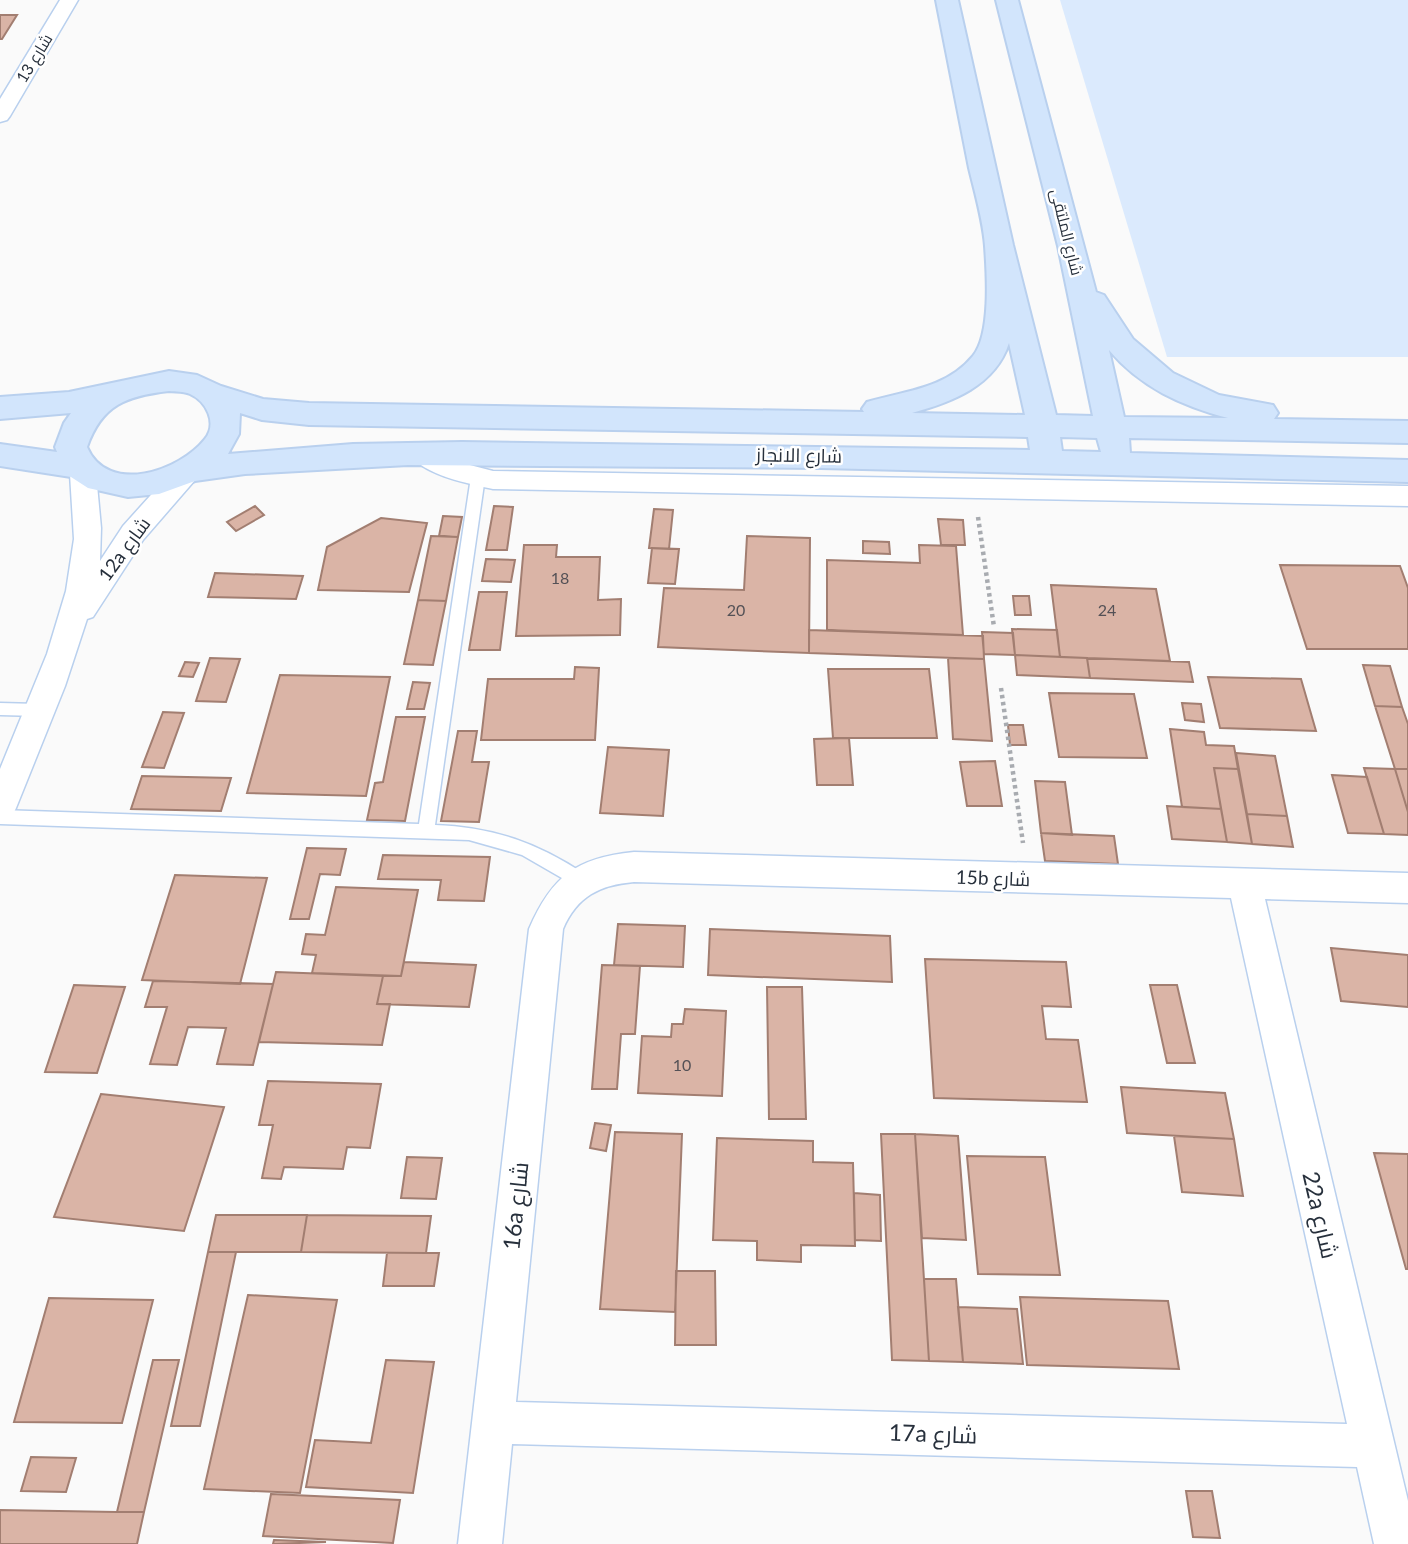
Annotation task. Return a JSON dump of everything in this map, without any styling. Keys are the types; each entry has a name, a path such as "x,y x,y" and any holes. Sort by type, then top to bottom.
{"street":[{"name":"شارع 13","path":"0,116 69,0"},
{"path":"947,0 999,245 1037,393 1047,461"},
{"name":"شارع الملتقى","path":"1007,0 1072,246 1119,465"},
{"path":"546,417 595,408 643,405 860,411 896,407 929,398 956,385 978,368 993,349 998,323 999,245"},
{"path":"1072,246 1103,322 1117,342 1152,373 1189,394 1222,406 1257,413 1408,417"},
{"path":"0,408 44,406 109,395 146,383 165,381 184,383 213,394 223,407 226,423 222,439 210,456 188,471 159,483 130,487 104,484 79,470 0,455"},
{"name":"شارع الانجاز","path":"213,394 262,409 309,414 1408,432"},
{"path":"79,470 69,452 69,437 77,422 109,395"},
{"path":"422,453 443,465 478,477 507,480 1408,496"},
{"name":"شارع الانجاز","path":"188,471 317,456 422,453 757,454 1408,471"},
{"name":"12a شارع","path":"0,808 69,630 87,558 79,470"},
{"name":"12a شارع","path":"69,630 126,543 188,471"},
{"name":"15b شارع","path":"580,880 616,869 634,867 1408,888"},
{"name":"16a شارع","path":"480,1544 546,929 552,910 564,894 580,880"},
{"name":"22a شارع","path":"1245,885 1396,1544"},
{"name":"17a شارع","path":"493,1422 1372,1446"}],"lane":[{"path":"426,831 478,477"},
{"path":"0,709 38,710"},
{"path":"0,817 469,833 510,842 547,858 580,880"}],"path":[{"path":"974,488 993,627"},
{"path":"1001,688 1028,879"}],"shaded area":[{"path":"1060,0 1408,0 1408,357 1167,357"}],"building":[{"path":"0,15 17,15 2,39 0,39"},
{"path":"255,506 264,515 236,531 227,522"},
{"path":"494,506 513,507 507,550 486,550"},
{"path":"654,509 673,510 669,549 649,548"},
{"path":"443,516 462,517 458,537 439,536"},
{"path":"381,518 427,523 409,592 318,590 327,547"},
{"path":"938,519 963,520 965,545 941,545"},
{"path":"431,536 458,537 446,601 418,600"},
{"path":"747,536 810,538 809,653 658,647 664,588 744,590"},
{"path":"863,541 889,542 890,554 863,553"},
{"path":"524,545 557,545 556,557 600,557 598,600 621,599 620,635 516,636"},
{"path":"919,545 956,546 963,635 827,630 827,560 920,563"},
{"path":"652,548 679,549 675,584 648,583"},
{"path":"486,559 515,560 511,582 482,581"},
{"path":"1280,565 1400,566 1408,588 1408,649 1307,649"},
{"path":"215,573 303,576 296,599 208,597"},
{"path":"1051,585 1156,589 1170,661 1060,657"},
{"path":"479,592 507,592 500,650 469,650"},
{"path":"1013,596 1029,596 1031,615 1015,615"},
{"path":"418,600 446,601 433,665 404,664"},
{"path":"1012,629 1057,630 1060,657 1015,655"},
{"path":"809,630 983,636 984,659 809,653"},
{"path":"982,632 1013,633 1015,655 984,654"},
{"path":"1015,655 1087,658 1090,678 1017,675"},
{"path":"210,658 240,659 226,702 196,701"},
{"path":"948,658 984,659 992,741 953,739"},
{"path":"1087,658 1189,662 1193,682 1090,678"},
{"path":"185,662 199,663 193,677 179,676"},
{"path":"1363,665 1390,666 1402,707 1375,706"},
{"path":"575,667 599,668 595,740 481,740 488,679 574,679"},
{"path":"828,669 929,669 937,738 833,738"},
{"path":"280,675 390,677 366,796 247,793"},
{"path":"1208,677 1301,679 1316,731 1220,728"},
{"path":"413,682 430,683 424,709 407,709"},
{"path":"1049,693 1134,694 1147,758 1059,757"},
{"path":"1182,703 1201,704 1204,722 1185,720"},
{"path":"1375,706 1402,707 1408,724 1408,769 1395,769"},
{"path":"163,712 184,713 164,768 142,767"},
{"path":"396,717 425,717 405,821 367,820 375,783 383,782"},
{"path":"1008,725 1023,725 1026,745 1010,745"},
{"path":"1170,729 1204,732 1206,745 1234,746 1238,769 1214,768 1221,809 1182,807"},
{"path":"458,731 477,731 472,762 489,762 479,822 441,821"},
{"path":"849,738 853,785 817,785 814,739"},
{"path":"608,747 669,750 663,816 600,813"},
{"path":"1236,753 1275,756 1287,816 1247,814"},
{"path":"995,761 1002,806 967,806 960,762"},
{"path":"1214,768 1238,769 1252,844 1227,842"},
{"path":"1364,768 1395,769 1408,812 1408,835 1384,834"},
{"path":"1395,769 1408,769 1408,812"},
{"path":"1332,775 1367,777 1384,834 1348,833"},
{"path":"142,776 231,778 221,811 131,809"},
{"path":"1035,781 1065,782 1072,835 1041,833"},
{"path":"1167,806 1221,809 1227,842 1172,839"},
{"path":"1247,814 1287,816 1293,847 1252,844"},
{"path":"1041,833 1114,836 1118,864 1045,861"},
{"path":"307,848 346,849 340,875 320,874 309,919 290,919"},
{"path":"383,855 490,857 484,901 438,900 441,880 378,879"},
{"path":"175,875 267,878 240,984 142,980"},
{"path":"336,887 418,890 401,976 312,973 316,955 302,954 306,934 325,935"},
{"path":"618,924 685,926 683,967 614,965"},
{"path":"710,929 890,936 892,982 708,975"},
{"path":"1331,948 1408,955 1408,1007 1341,1001"},
{"path":"925,959 1066,962 1071,1007 1042,1006 1046,1039 1078,1040 1087,1102 934,1098"},
{"path":"404,962 476,965 469,1007 377,1004 383,976 401,976"},
{"path":"602,965 640,966 635,1034 621,1034 617,1089 592,1089"},
{"path":"276,972 383,976 377,1004 390,1004 382,1045 259,1042"},
{"path":"153,981 273,984 253,1065 217,1064 226,1028 188,1027 177,1065 150,1064 167,1007 145,1007"},
{"path":"74,985 125,987 97,1073 45,1072"},
{"path":"1150,985 1177,985 1195,1063 1167,1063"},
{"path":"767,987 802,987 806,1119 769,1119"},
{"path":"685,1009 726,1011 722,1096 638,1093 642,1036 671,1037 672,1024 683,1024"},
{"path":"268,1081 381,1084 370,1148 347,1147 343,1169 284,1167 281,1179 262,1178 273,1125 259,1125"},
{"path":"1121,1087 1225,1093 1234,1139 1127,1133"},
{"path":"101,1094 224,1107 184,1231 54,1217"},
{"path":"595,1123 611,1125 606,1151 590,1148"},
{"path":"615,1132 682,1134 675,1312 600,1309"},
{"path":"881,1134 915,1134 929,1361 892,1360"},
{"path":"915,1134 958,1136 966,1240 922,1238"},
{"path":"1174,1136 1234,1139 1243,1196 1182,1192"},
{"path":"717,1138 813,1141 813,1162 853,1163 855,1246 801,1245 801,1262 757,1260 757,1241 713,1240"},
{"path":"1374,1153 1408,1154 1408,1269 1406,1269"},
{"path":"967,1156 1045,1157 1060,1275 978,1274"},
{"path":"407,1157 442,1158 436,1199 401,1198"},
{"path":"854,1193 880,1195 881,1241 855,1240"},
{"path":"216,1215 307,1215 301,1252 208,1252"},
{"path":"307,1215 431,1216 426,1253 301,1252"},
{"path":"208,1252 236,1252 200,1426 171,1426"},
{"path":"387,1253 439,1253 434,1286 383,1286"},
{"path":"676,1271 715,1271 716,1345 675,1345"},
{"path":"924,1279 956,1279 963,1362 929,1361"},
{"path":"248,1295 337,1300 300,1493 204,1489"},
{"path":"1020,1297 1168,1301 1179,1369 1027,1365"},
{"path":"49,1298 153,1300 122,1423 14,1422"},
{"path":"958,1307 1017,1309 1023,1364 963,1362"},
{"path":"153,1360 179,1360 144,1512 117,1512"},
{"path":"386,1360 434,1362 413,1493 306,1487 315,1440 371,1443"},
{"path":"31,1457 76,1458 66,1492 21,1491"},
{"path":"1186,1491 1212,1491 1220,1538 1193,1537"},
{"path":"271,1494 400,1500 393,1543 263,1536"},
{"path":"0,1510 144,1512 137,1544 0,1544"},
{"path":"274,1540 326,1542 273,1544"}]}
